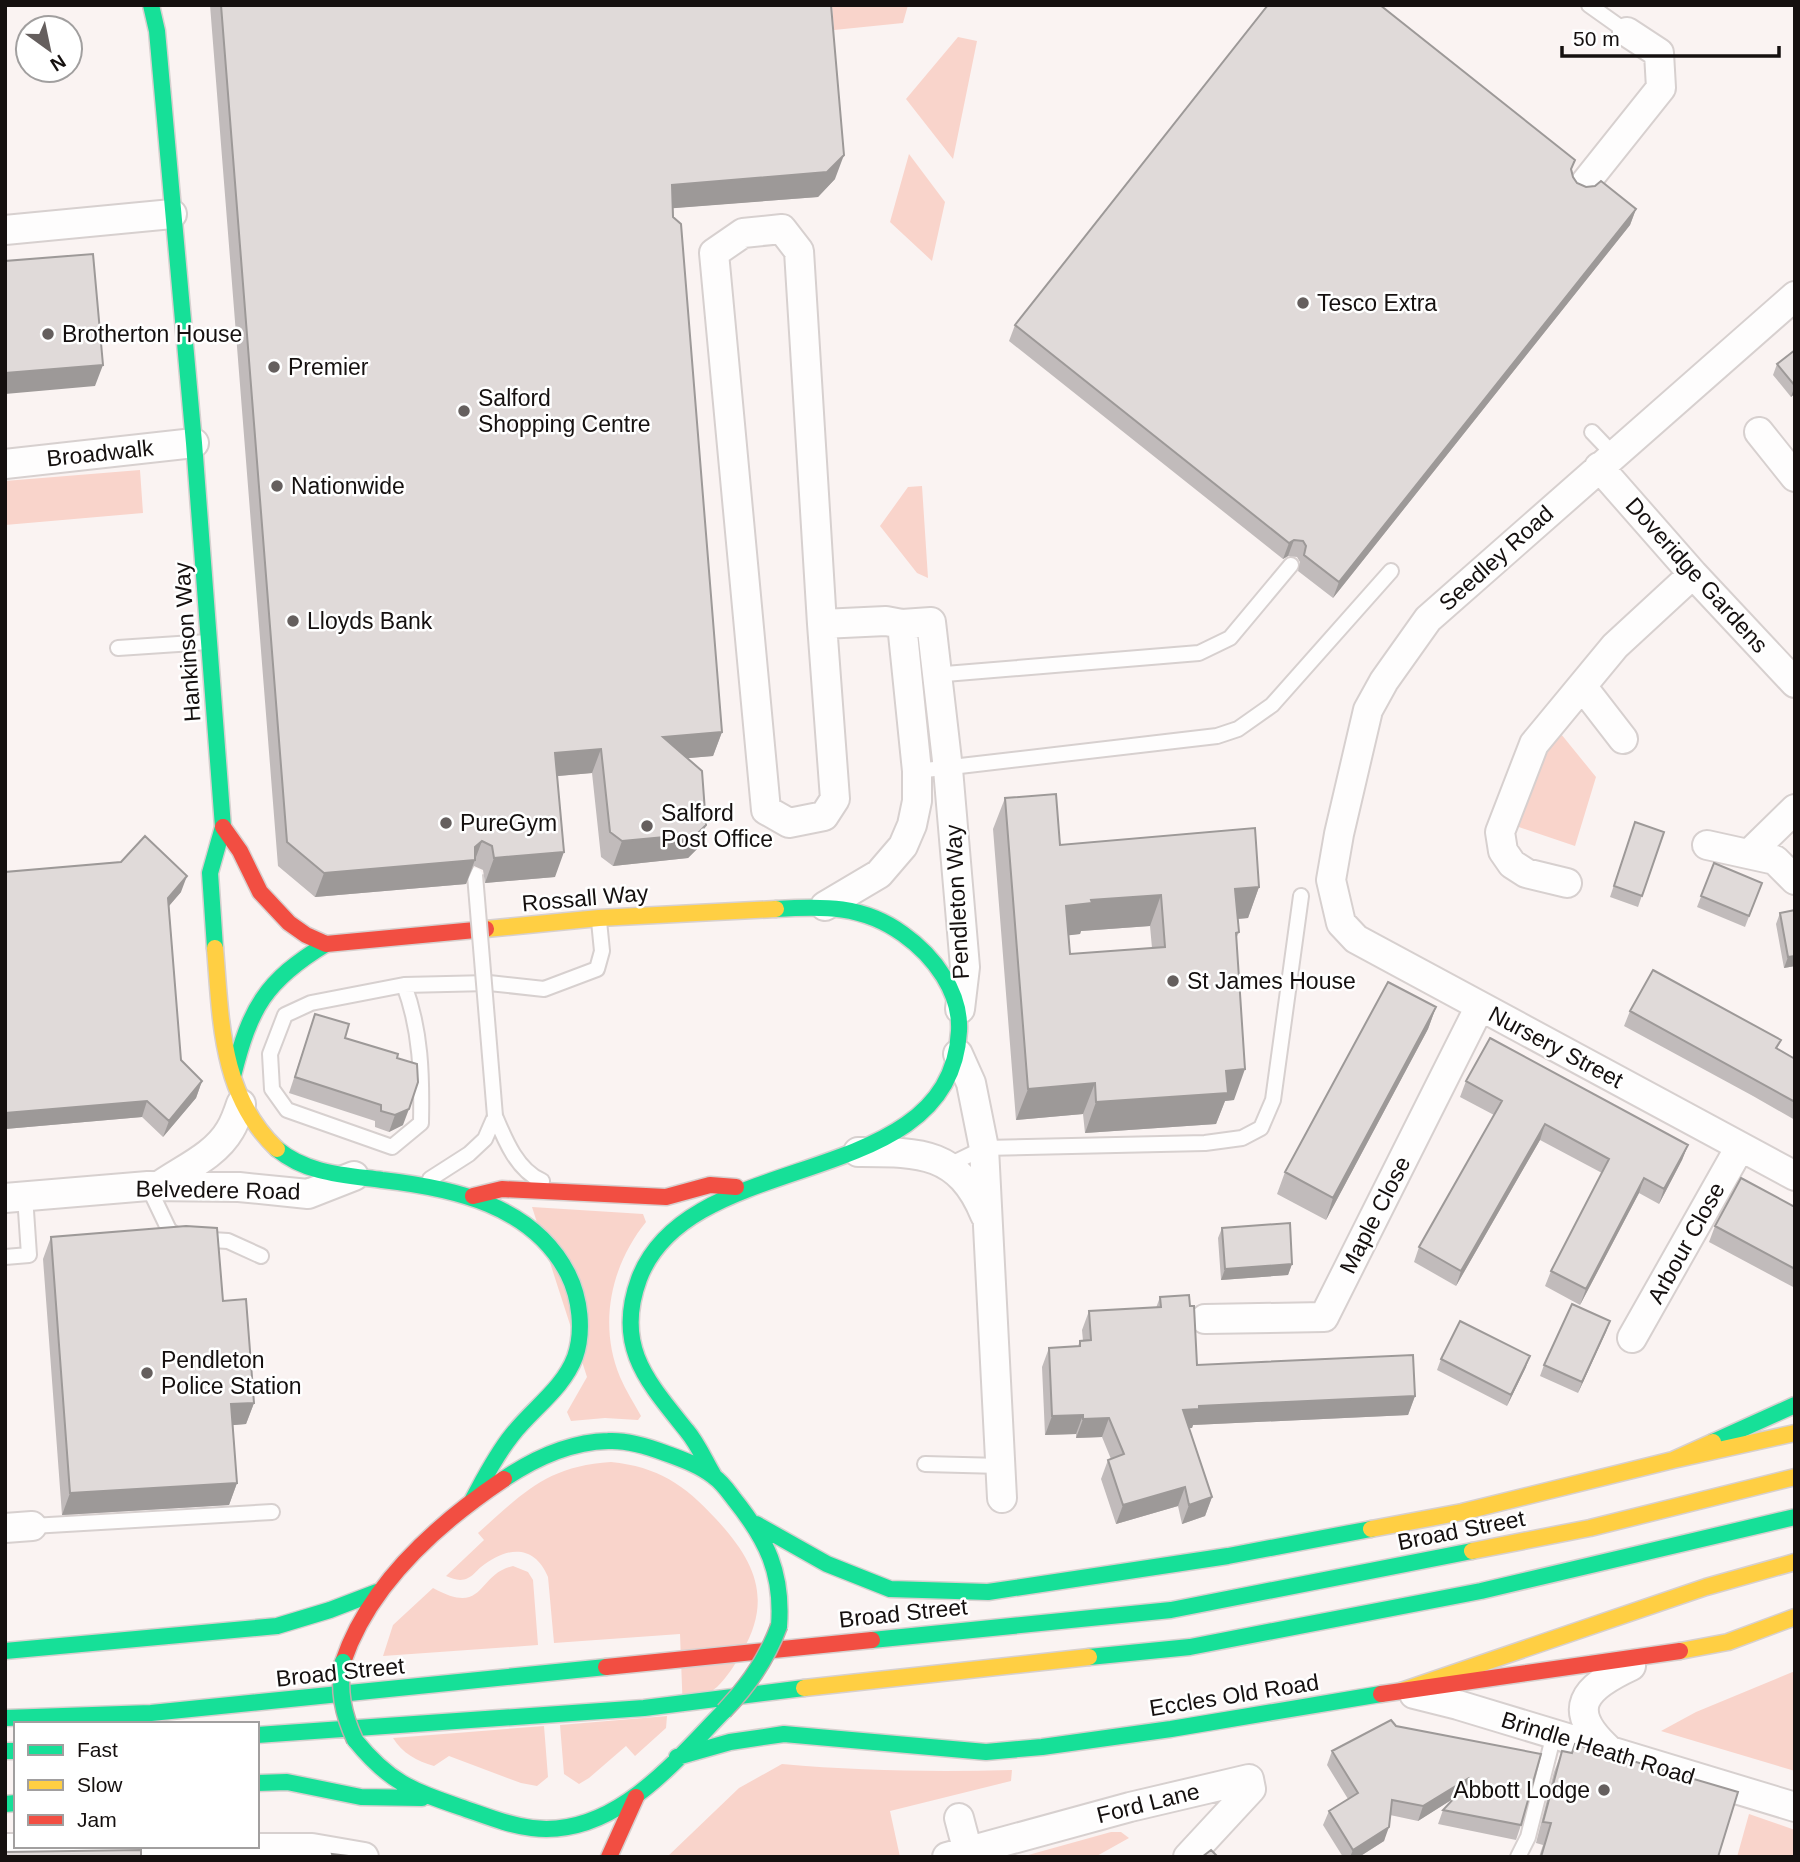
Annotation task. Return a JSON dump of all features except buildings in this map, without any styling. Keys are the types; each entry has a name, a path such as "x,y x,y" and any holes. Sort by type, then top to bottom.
{"main road":[{"name":"Hankinson Way","path":"150,5 158,32"},
{"name":"Hankinson Way","path":"161,5 158,32 194,443 223,827 210,873 220,1034 236,1093 268,1141 286,1157 309,1167 354,1176"},
{"path":"223,827 240,851 260,892 289,923 326,944"},
{"name":"Rossall Way","path":"326,944 599,918 825,906 879,918 900,931 920,947 934,964 950,986 960,1012"},
{"path":"236,1093 242,1037 252,1010 287,968 326,944"},
{"name":"Pendleton Way","path":"714,1476 686,1430 658,1397 640,1369 633,1352 630,1312 640,1275 648,1259 663,1240 694,1218 752,1188 852,1152 911,1120 931,1102 946,1081 958,1054 960,1012"},
{"name":"Belvedere Road","path":"354,1176 422,1184 513,1214 535,1229 556,1251 567,1270 580,1317 576,1354 563,1382 511,1436 472,1499"},
{"path":"468,1197 502,1189 666,1197 710,1185 752,1188"},
{"path":"1673,1460 1795,1405"},
{"path":"756,1524 827,1564 890,1589 988,1592 1228,1556 1462,1512 1795,1433"},
{"path":"609,1439 636,1442 668,1453 714,1476 756,1524 769,1546 778,1578 781,1606 779,1626 765,1662 739,1696 636,1797 609,1814 582,1824 557,1829 499,1821 402,1787 385,1775 355,1740 342,1709 340,1676 349,1640 360,1615 377,1592 411,1556 472,1499 544,1456 579,1442 609,1439"},
{"name":"Broad Street","path":"5,1718 151,1713 1171,1610 1590,1528 1795,1477"},
{"path":"259,1735 644,1708 921,1674 1191,1647 1481,1591 1795,1517"},
{"path":"1401,1691 1706,1587 1795,1562"},
{"path":"5,1651 278,1626 377,1592"},
{"name":"Eccles Old Road","path":"677,1757 723,1742 752,1736 784,1734 986,1752 1171,1729 1401,1691 1652,1656 1728,1642 1795,1617"},
{"path":"259,1783 287,1782 361,1797 432,1798"},
{"path":"610,1857 636,1797"},
{"path":"499,1821 514,1839"}],"street":[{"path":"1582,187 1661,88 1660,53 1627,32"},
{"path":"5,229 172,214"},
{"path":"782,229 799,251 822,624 835,799 824,816 789,822 766,810 714,253 743,233 782,229"},
{"name":"Seedley Road","path":"1335,902 1331,880 1368,710 1384,681 1428,619 1795,296"},
{"path":"1759,432 1795,477"},
{"name":"Broadwalk","path":"5,464 194,443"},
{"name":"Doveridge Gardens","path":"1606,460 1693,575 1795,684"},
{"path":"1567,883 1526,873 1512,864 1503,851 1500,832 1534,744 1615,646 1693,575"},
{"path":"822,624 886,621 902,624 917,771 917,801 912,825 902,846 879,874 825,906"},
{"name":"Pendleton Way","path":"902,624 932,622 965,967 960,1012"},
{"path":"1582,686 1623,739"},
{"path":"1749,854 1795,809"},
{"path":"1707,845 1775,860 1795,880"},
{"name":"Nursery Street","path":"1335,902 1341,923 1356,939 1795,1176"},
{"name":"Maple Close","path":"1205,1319 1324,1317 1480,1006"},
{"path":"958,1054 971,1083 984,1148 1002,1498"},
{"path":"154,1186 201,1160 216,1147 229,1131 236,1093"},
{"name":"Arbour Close","path":"1632,1338 1740,1147"},
{"path":"852,1152 909,1152 930,1156 963,1179 978,1198 988,1221"},
{"name":"Belvedere Road","path":"15,1197 154,1186 239,1187 308,1194 354,1176"},
{"path":"1609,1750 1591,1734 1586,1723 1586,1698 1592,1688 1603,1679 1652,1656"},
{"name":"Brindle Heath Road","path":"1401,1691 1458,1705 1795,1807"},
{"name":"Ford Lane","path":"958,1854 1129,1807 1249,1779 1251,1789 1188,1857"},
{"path":"958,1854 959,1818"},
{"path":"259,1848 312,1848 364,1857"}],"lane":[{"path":"1590,5 1627,32"},
{"path":"1591,432 1606,460"},
{"path":"907,677 1199,653 1230,638 1291,565"},
{"path":"917,771 1217,736 1238,729 1272,705 1391,571"},
{"path":"118,649 210,642"},
{"path":"475,875 495,1116 506,1143 519,1162 536,1178 567,1191"},
{"path":"947,1166 984,1148 1205,1143 1242,1138 1261,1128 1273,1100 1301,896"},
{"path":"404,985 412,1008 423,1070 421,1123 392,1147 286,1110 272,1089 270,1054 285,1015 310,1003 404,985 489,983 544,989 597,969 602,951 599,918"},
{"path":"422,1184 485,1139 495,1116"},
{"path":"154,1186 169,1230 180,1238 228,1241 261,1256"},
{"path":"5,1257 29,1255 15,1197"},
{"path":"925,1464 1001,1466"},
{"path":"19,1527 272,1512"},
{"path":"1518,1857 1528,1837 1554,1734"}],"shaded area":[{"path":"832,5 908,5 903,23 834,30"},
{"path":"958,37 977,41 953,159 906,99"},
{"path":"909,154 945,202 932,261 890,222"},
{"path":"140,470 143,513 5,525 5,481"},
{"path":"922,486 928,578 917,573 880,526 908,487"},
{"path":"1561,734 1596,777 1575,846 1513,825 1543,754"},
{"path":"532,1207 643,1214 646,1222 624,1257 617,1276 609,1316 613,1357 622,1382 641,1416 638,1420 605,1418 571,1421 567,1412 587,1377"},
{"path":"611,1462 656,1473 693,1496 741,1550 755,1581 758,1598 756,1615 742,1652 717,1687 683,1713 680,1634 554,1643 548,1577 535,1558 519,1552 509,1552 490,1560 465,1579 457,1580 446,1576 484,1540 478,1533 537,1484 570,1469"},
{"path":"513,1566 528,1572 533,1580 538,1645 383,1656 393,1625 433,1588 450,1596 472,1596 501,1570"},
{"path":"1795,1671 1795,1771 1661,1731 1696,1712"},
{"path":"667,1716 666,1728 635,1756 626,1746 579,1784 564,1774 560,1725"},
{"path":"544,1726 548,1777 537,1786 521,1783 449,1756 434,1766 428,1764 405,1752 393,1738"},
{"path":"782,1764 897,1770 1012,1770 1011,1781 890,1811 900,1857 667,1857 739,1788"},
{"path":"1749,1814 1795,1830 1795,1857 1737,1857"},
{"path":"1111,1832 1121,1832 1129,1838 1095,1857 1021,1857"}],"traffic: fast":[{"path":"151,5 157,31 194,443 223,827 210,873 215,948"},
{"path":"714,1476 695,1441 660,1396 639,1362 630,1325 632,1303 639,1279 667,1237 709,1207 760,1185 867,1146 913,1120 945,1083 959,1031 955,1002 943,976 925,953 903,934 873,917 842,909 776,909"},
{"path":"233,1076 246,1032 263,998 288,971 326,944"},
{"path":"277,1149 301,1164 327,1172 436,1188 488,1204 534,1231 553,1250 568,1274 579,1315 575,1357 555,1389 506,1443 473,1499"},
{"path":"1713,1442 1795,1405"},
{"path":"504,1479 553,1452 580,1444 608,1441 644,1446 702,1469 725,1487 764,1543 775,1573 780,1607 779,1626"},
{"path":"1089,1657 1190,1647 1481,1591 1795,1517"},
{"path":"756,1524 827,1564 890,1589 988,1592 1228,1556 1371,1529"},
{"path":"872,1640 1171,1610 1472,1551"},
{"path":"5,1651 277,1626 377,1592"},
{"path":"724,1711 756,1672 779,1626"},
{"path":"343,1662 343,1702 355,1740"},
{"path":"5,1718 151,1713 606,1667"},
{"path":"259,1735 644,1708 804,1688"},
{"path":"677,1757 730,1742 784,1734 986,1752 1042,1747 1171,1729 1381,1694"},
{"path":"355,1740 390,1775 428,1795 514,1825 562,1828 589,1821 640,1793 684,1753 724,1711"},
{"path":"5,1751 14,1751"},
{"path":"259,1783 287,1782 361,1797 422,1798"},
{"path":"5,1804 14,1803"}],"traffic: slow":[{"path":"486,929 599,918 776,909"},
{"path":"215,948 222,1029 234,1080 244,1105 258,1128 277,1149"},
{"path":"1673,1460 1795,1433"},
{"path":"1371,1529 1462,1512 1673,1460 1713,1442"},
{"path":"1472,1551 1590,1528 1795,1477"},
{"path":"1401,1691 1706,1587 1795,1562"},
{"path":"1680,1651 1728,1642 1795,1617"},
{"path":"804,1688 1089,1657"}],"traffic: jam":[{"path":"223,827 240,851 260,892 289,923 326,944 486,929"},
{"path":"473,1196 502,1189 666,1197 710,1185 736,1187"},
{"path":"343,1662 370,1607 408,1558 454,1516 504,1479"},
{"path":"606,1667 872,1640"},
{"path":"1381,1694 1680,1651"},
{"path":"609,1857 636,1797"}],"place":[{"name":"Tesco Extra","path":"1303,303"},
{"name":"Brotherton House","path":"48,334"},
{"name":"Premier","path":"274,367"},
{"name":"Salford Shopping Centre","path":"464,411"},
{"name":"Nationwide","path":"277,486"},
{"name":"Lloyds Bank","path":"293,621"},
{"name":"PureGym","path":"446,823"},
{"name":"Salford Post Office","path":"647,826"},
{"name":"St James House","path":"1173,981"},
{"name":"Pendleton Police Station","path":"147,1373"},
{"name":"Abbott Lodge","path":"1604,1790"}]}
